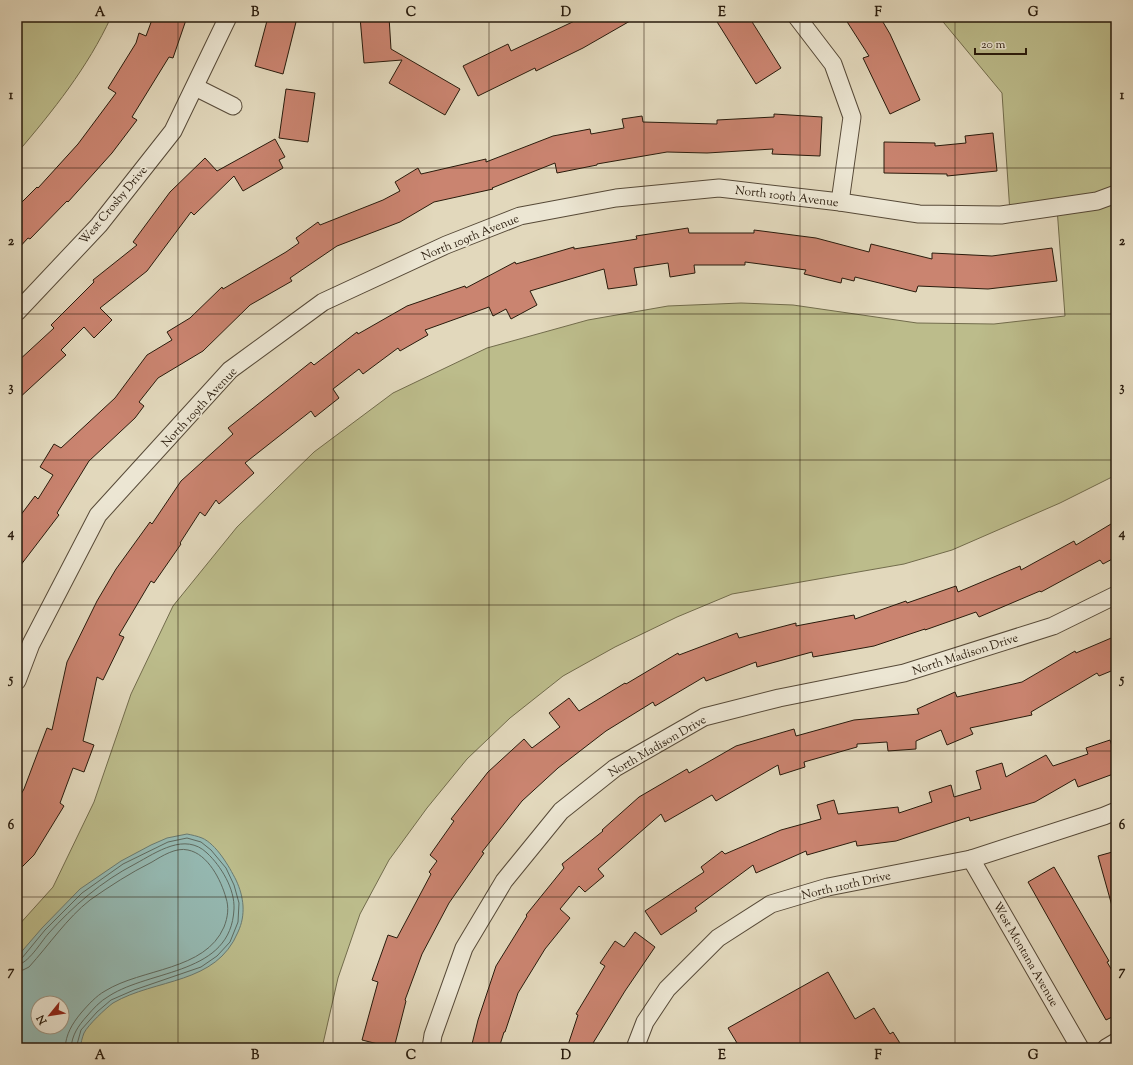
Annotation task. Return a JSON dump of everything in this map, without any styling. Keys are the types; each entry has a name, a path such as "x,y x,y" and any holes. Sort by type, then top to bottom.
{"street":[{"name":"West Crosby Drive","path":"17,312 104,219 173,131 228,17"},
{"path":"797,17 833,64 852,117 840,202"},
{"path":"195,87 234,106"},
{"name":"North 109th Avenue","path":"17,681 31,644 98,515 230,370 323,302 446,244 520,216 616,198 720,188 840,202 919,214 1001,215 1097,201 1116,194"},
{"name":"North Madison Drive","path":"431,1048 433,1035 464,948 504,880 561,811 615,768 704,717 779,698 904,673 1053,626 1116,595"},
{"name":"North 110th Drive","path":"635,1048 645,1022 667,989 718,938 770,904 828,887 972,859 1116,811"},
{"name":"West Montana Avenue","path":"972,859 1080,1048"},
{"path":"1106,1048 1116,1042"}],"green space":[{"path":"17,17 111,17 81,71 44,121 17,153"},
{"path":"939,17 1116,17 1116,475 1060,503 952,550 904,564 732,594 677,617 615,647 563,676 510,718 467,759 427,808 389,860 360,914 338,978 322,1048 17,1048 17,927 53,887 94,802 131,694 173,606 237,527 314,452 393,393 487,348 588,320 668,306 741,303 793,305 917,323 994,324 1065,316 1057,208 1010,213 1002,93"}],"water":[{"path":"187,834 196,836 212,845 226,862 239,886 243,906 241,926 228,949 215,962 200,971 130,995 113,1003 97,1017 86,1030 80,1048 17,1048 17,957 42,928 80,889 121,861 167,838"}],"building":[{"path":"153,17 187,17 173,58 169,57 132,117 137,120 112,153 68,202 67,201 30,239 28,238 17,250 17,207 37,187 38,188 78,144 116,93 108,88 136,43 139,33 146,36"},
{"path":"268,17 277,17 296,22 283,74 255,66"},
{"path":"360,17 389,17 391,49 460,89 445,115 389,83 402,60 364,63"},
{"path":"583,17 637,17 583,48 536,71 535,68 478,96 463,66 508,44 511,51"},
{"path":"714,17 749,17 781,68 756,84"},
{"path":"844,17 880,17 890,34 920,100 890,114 863,58 869,56"},
{"path":"286,89 315,93 308,142 279,138"},
{"path":"774,114 822,117 820,156 772,154 773,149 707,153 667,152 597,164 557,173 555,163 492,188 493,189 434,202 400,222 337,246 290,278 292,281 250,305 203,351 158,378 139,402 144,406 135,418 89,461 57,513 59,515 17,570 17,520 35,496 38,499 53,475 40,467 54,444 61,448 115,398 147,355 172,340 167,332 190,318 222,287 223,289 299,243 296,238 318,222 320,225 383,200 400,191 395,182 418,168 421,174 486,159 486,162 553,136 590,129 591,134 624,128 622,119 642,116 643,122 717,124 717,120 774,117"},
{"path":"993,133 997,171 947,176 947,174 884,173 884,142 935,143 935,146 966,143 965,136"},
{"path":"275,139 285,157 279,160 283,168 243,191 234,176 194,215 191,212 147,271 100,308 112,320 94,338 84,327 61,350 66,355 17,400 17,362 54,328 51,325 94,282 93,280 137,245 133,242 170,192 205,158 217,171"},
{"path":"688,228 689,233 754,233 754,230 816,238 869,252 871,244 932,259 932,253 992,256 1052,248 1057,281 988,289 918,286 916,292 855,277 854,281 842,278 841,283 804,274 806,270 745,262 745,265 694,265 695,273 670,277 668,263 634,268 637,285 608,289 604,269 530,291 537,305 511,319 506,309 493,316 489,307 425,330 428,335 400,351 398,348 363,374 359,369 333,389 339,398 315,417 311,411 245,463 254,473 219,504 216,500 205,516 200,512 180,543 181,544 154,583 151,581 119,635 124,637 103,680 97,677 83,741 94,745 84,772 73,768 60,803 64,806 34,855 17,872 17,801 24,789 47,728 52,730 67,662 97,601 116,569 150,522 152,524 181,481 233,434 228,428 311,362 314,365 357,332 358,334 407,306 465,286 466,288 515,262 516,264 574,247 574,249 637,239 636,236"},
{"path":"1116,521 1116,557 1103,564 1100,560 1041,592 1040,591 979,617 976,612 874,646 813,657 812,652 757,667 756,662 706,681 704,677 655,706 653,702 606,731 558,768 522,801 482,852 484,853 449,903 422,954 405,1000 394,1048 362,1040 378,982 372,980 388,935 397,938 431,874 429,872 437,861 430,855 454,821 451,819 488,772 524,739 532,748 560,727 549,713 569,698 579,711 678,653 679,655 737,633 739,638 796,623 796,626 854,615 855,619 906,601 907,603 956,586 958,592 1020,566 1021,570 1074,541 1076,545"},
{"path":"1116,636 1116,669 1099,676 1097,673 1031,712 1032,715 970,728 973,734 947,745 941,730 916,741 916,749 888,751 887,742 857,744 857,747 804,762 805,767 780,775 778,765 716,801 712,795 665,822 661,814 598,869 604,876 585,892 579,886 560,909 570,918 545,949 518,993 499,1048 471,1048 478,1020 496,966 527,916 526,915 564,868 562,864 603,831 602,830 639,797 687,769 689,773 736,746 794,729 796,736 854,720 919,714 917,709 955,692 957,697 1022,682 1075,651 1076,653"},
{"path":"1110,740 1116,758 1116,773 1078,787 1075,779 1035,802 970,821 969,817 896,841 857,846 856,841 807,855 806,851 756,873 753,865 695,908 697,911 661,935 645,911 704,872 701,867 722,851 725,854 781,830 821,819 817,805 834,800 838,814 898,807 899,813 932,802 929,792 951,785 954,797 981,789 976,771 1002,763 1006,777 1046,755 1053,766 1088,754 1086,748"},
{"path":"1116,851 1116,905 1112,906 1098,856"},
{"path":"1054,867 1109,961 1107,962 1116,977 1116,1015 1106,1020 1028,882"},
{"path":"635,932 655,947 625,991 590,1048 567,1048 578,1015 576,1014 605,966 600,963 615,941 624,947"},
{"path":"828,972 855,1019 874,1008 890,1034 893,1032 903,1048 740,1048 728,1028"}]}
